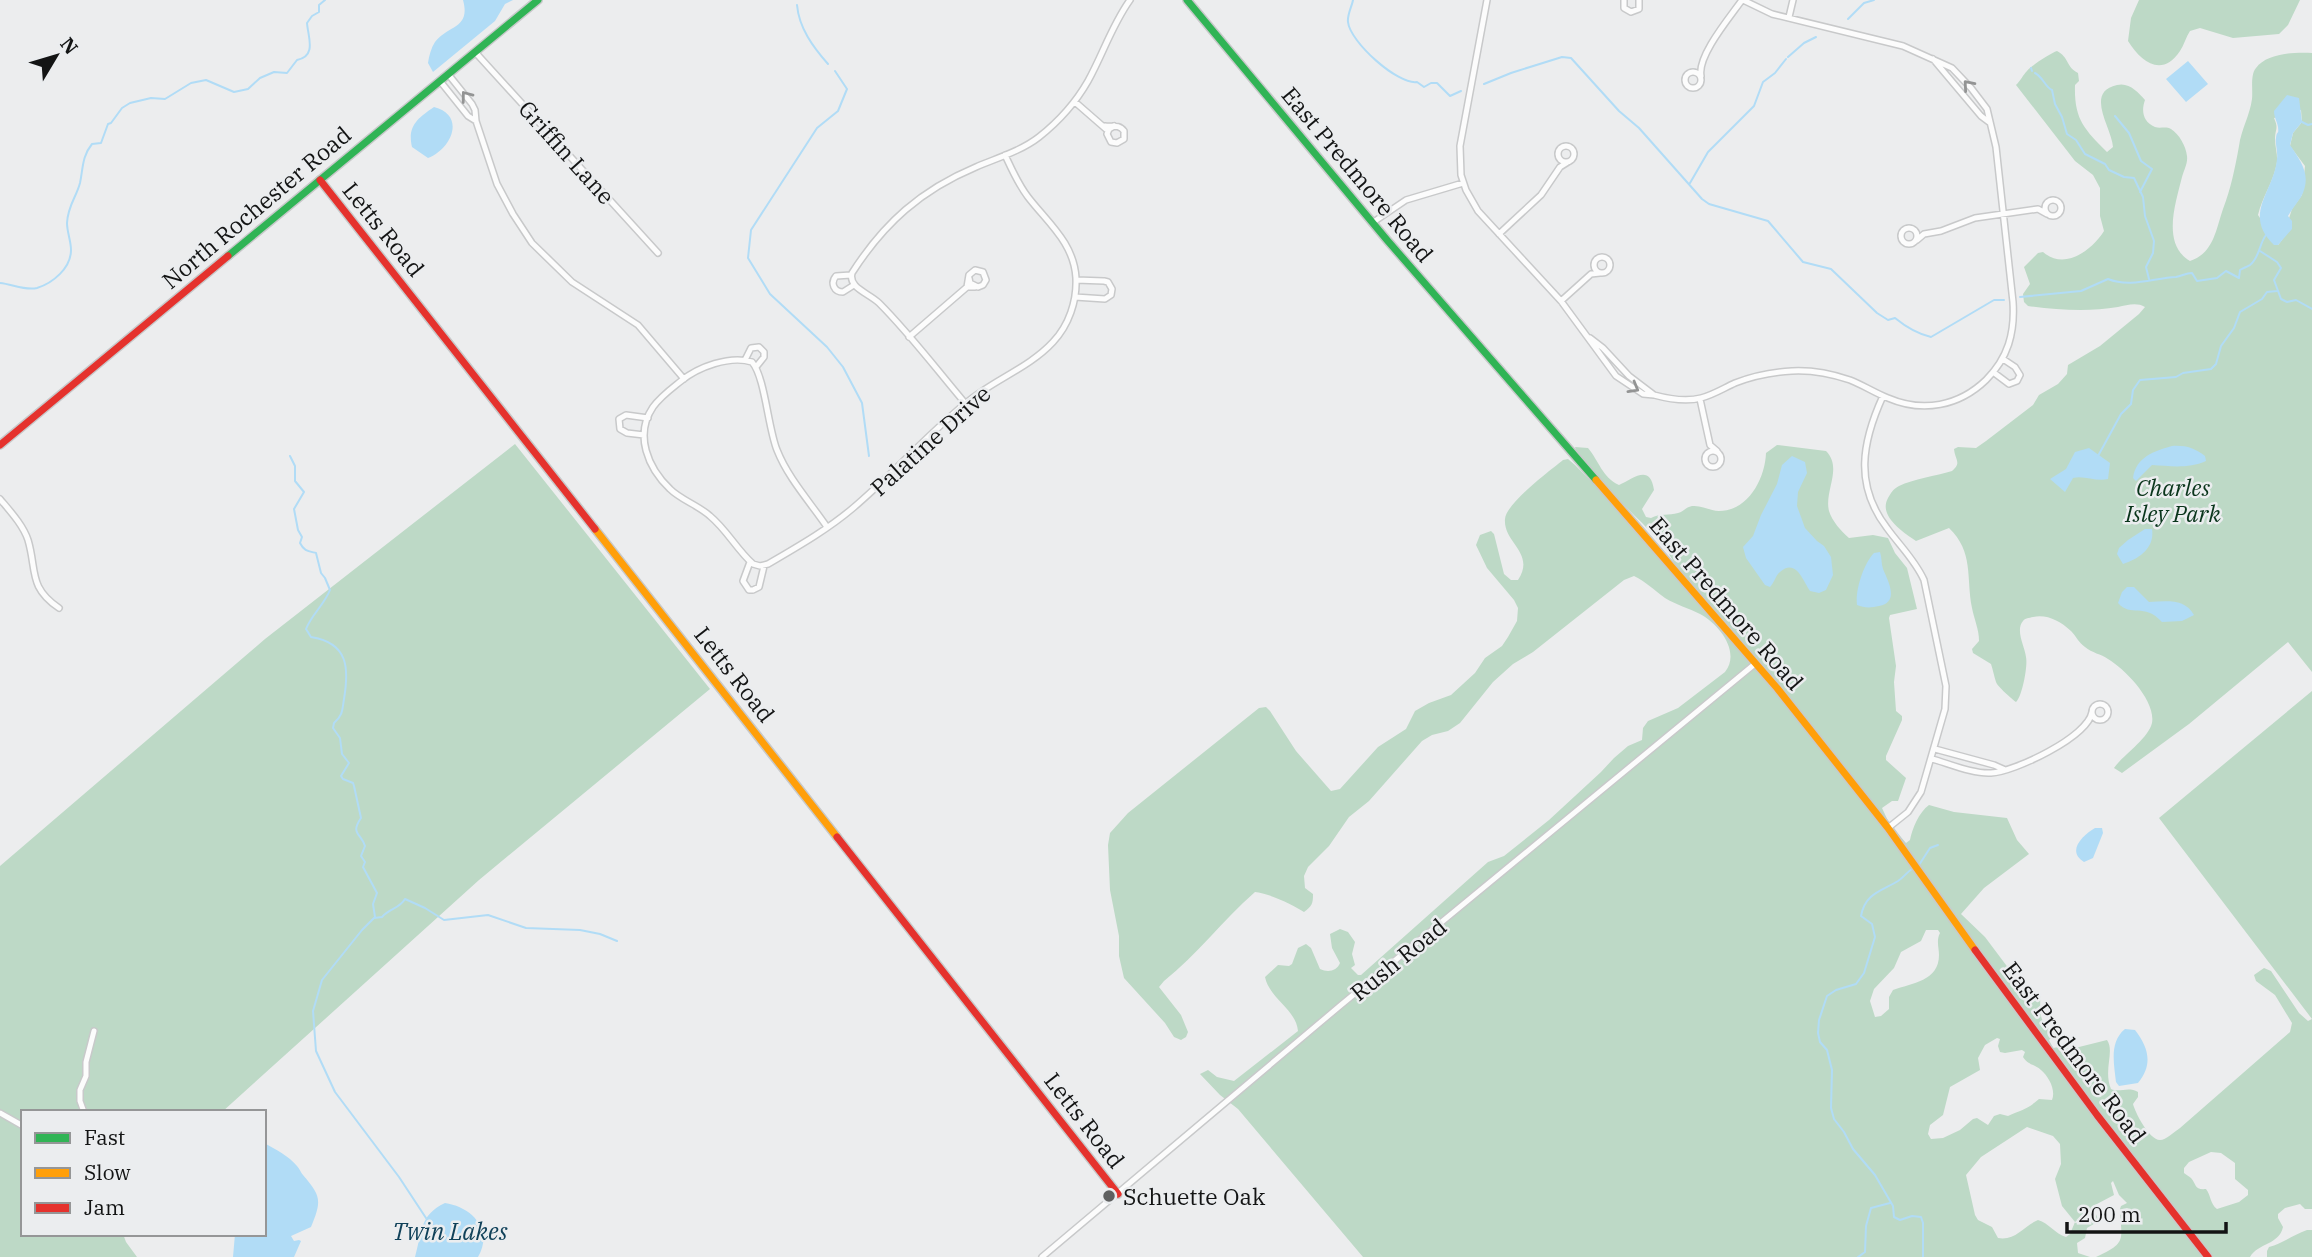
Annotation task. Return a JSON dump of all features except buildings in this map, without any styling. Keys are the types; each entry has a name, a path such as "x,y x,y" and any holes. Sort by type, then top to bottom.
{"street":[{"name":"North Rochester Road","path":"0,445 538,0"},
{"path":"851,275 877,237 911,204 946,181 1037,139 1055,123 1075,102 1089,80 1117,19 1130,0"},
{"name":"East Predmore Road","path":"1187,0 1372,223 1756,663 1888,828 2018,1009 2208,1257"},
{"path":"1487,0 1460,146 1459,161 1463,183 1472,203 1561,301 1590,338 1598,354 1622,382 1643,394 1679,400 1700,399 1752,377 1792,371 1847,379 1883,396 1921,407 1937,406 1969,393 1993,372 2010,345 2014,314 1996,147 1985,107 1963,78 1947,65 1903,46 1761,10 1743,0 1716,37 1700,67 1702,81 1699,86 1688,87 1685,79 1687,74 1700,67"},
{"path":"1624,0 1624,8 1631,12 1639,9 1639,0"},
{"path":"1789,17 1793,0"},
{"name":"Griffin Lane","path":"475,52 658,253"},
{"path":"1692,71 1701,76"},
{"path":"448,74 475,110 476,121 498,184 513,215 532,243 572,282 638,325 684,379"},
{"path":"440,81 468,116 476,121"},
{"path":"1075,102 1105,126 1109,139 1114,143 1124,139 1124,131 1120,127 1105,126"},
{"path":"1107,134 1114,126"},
{"path":"1499,234 1541,195 1560,167 1573,159 1575,154 1568,145 1560,148 1560,167"},
{"name":"Palatine Drive","path":"750,562 743,581 748,590 753,590 759,586 764,566 850,510 965,403 1043,351 1053,342 1068,319 1075,297 1076,280 1072,258 1063,239 1028,197 1005,155"},
{"path":"1559,158 1568,162"},
{"name":"Letts Road","path":"320,180 1118,1194"},
{"path":"1372,223 1406,200 1463,183"},
{"path":"1924,234 1907,227 1901,236 1907,244 1913,243 1924,234 1941,231 1975,218 2038,209 2049,200 2055,199 2061,208 2055,216 2038,209"},
{"path":"2045,204 2047,214"},
{"path":"1915,229 1917,240"},
{"path":"1561,301 1591,274 1595,260 1600,257 1608,258 1611,263 1606,272 1591,274"},
{"path":"1594,265 1601,273"},
{"path":"909,337 967,287 971,273 981,270 985,274 985,283 981,286 967,287"},
{"path":"851,275 839,275 833,284 840,292 854,285"},
{"path":"851,275 854,285 879,303 965,403"},
{"path":"969,278 970,284 975,287"},
{"path":"1075,297 1105,299 1111,295 1112,289 1108,282 1076,280"},
{"path":"745,360 751,348 760,347 764,358 756,367"},
{"path":"1993,372 2009,384 2017,381 2020,375 2018,370 2003,359"},
{"path":"764,566 750,562 715,520 678,496 662,480 647,458 644,435 648,418 661,398 684,379 710,365 745,360 752,362 756,367 780,458 827,527"},
{"path":"1883,396 1871,424 1865,449 1865,477 1869,495 1881,520 1919,568 1924,580 1946,686 1944,717 1918,799 1908,812 1888,828"},
{"path":"1700,399 1710,445 1721,455 1719,465 1714,468 1706,464 1704,459 1710,445"},
{"path":"644,435 627,433 620,429 619,419 626,415 648,418"},
{"path":"1706,453 1717,451"},
{"path":"0,499 29,542 33,576 38,588 59,608"},
{"name":"Rush Road","path":"1042,1257 1341,1005 1756,663"},
{"path":"1932,759 1995,773 2029,762 2060,744 2089,721 2104,719 2108,715 2105,705 2097,704 2093,707 2089,721"},
{"path":"2092,712 2094,718 2099,720"},
{"path":"1935,749 2003,769"},
{"path":"1964,768 1967,758"},
{"path":"83,1110 80,1090 86,1076 86,1062 94,1031"},
{"path":"0,1113 21,1125"}],"green space":[{"path":"2139,0 2300,0 2288,25 2279,34 2233,38 2200,28 2190,31 2173,59 2159,65 2145,61 2128,41 2131,18"},
{"name":"Charles Isley Park","path":"2057,51 2078,73 2075,97 2082,123 2107,152 2113,147 2102,112 2102,95 2107,89 2121,84 2129,86 2145,100 2143,112 2148,122 2155,127 2171,129 2182,141 2187,161 2174,210 2173,234 2181,254 2190,261 2204,252 2216,232 2231,186 2240,140 2251,105 2254,71 2261,63 2274,56 2312,53 2312,672 2288,642 2189,724 2122,773 2114,768 2141,741 2152,723 2149,705 2138,686 2115,664 2083,645 2058,621 2038,616 2025,619 2021,625 2026,667 2016,702 1997,684 1991,664 1973,653 1972,649 1979,637 1972,608 1968,565 1957,537 1949,528 1916,541 1893,523 1886,511 1888,498 1895,488 1911,481 1952,471 1957,463 1954,449 1976,448 1986,441 2033,405 2039,395 2058,384 2067,374 2068,365 2100,346 2145,307 2132,304 2107,309 2073,310 2028,306 2024,302 2023,294 2030,284 2024,267 2038,253 2069,259 2085,251 2104,231 2100,216 2100,188 2093,175 2075,161 2016,85 2029,68","holes":["2301,110 2302,122 2293,133 2290,146 2305,166 2302,195 2292,209 2278,245 2258,215 2277,163 2277,127 2274,118"]},
{"path":"515,444 710,689 479,880 224,1110 21,1110 21,1236 124,1236 137,1257 0,1257 0,866 265,639"},
{"path":"1777,445 1826,451 1833,465 1828,503 1835,522 1849,538 1873,535 1888,538 1895,553 1907,568 1917,609 1890,615 1889,618 1896,666 1896,711 1902,716 1902,720 1886,756 1886,760 1906,778 1898,801 1892,801 1882,808 1889,823 1906,843 1910,840 1919,816 1929,805 1954,812 2007,818 2017,840 2029,854 1984,888 1961,914 1985,937 2020,988 2026,992 2034,991 2040,994 2043,1020 2055,1034 2049,1040 2053,1048 2064,1046 2071,1049 2107,1040 2110,1050 2108,1075 2111,1089 2138,1092 2133,1104 2137,1113 2151,1136 2160,1140 2180,1128 2290,1032 2292,1023 2275,995 2256,981 2254,975 2264,968 2271,971 2299,1013 2308,1021 2312,1019 2312,1209 2305,1209 2300,1204 2285,1208 2278,1214 2283,1227 2281,1233 2250,1257 2096,1257 2113,1248 2120,1239 2120,1209 2127,1203 2119,1195 2113,1181 2111,1183 2114,1195 2093,1207 2097,1222 2087,1228 2085,1238 2077,1243 2078,1253 2090,1257 1363,1257 1238,1109 1200,1074 1208,1070 1217,1077 1234,1081 1298,1031 1293,1016 1272,991 1265,977 1278,965 1292,964 1298,948 1306,944 1311,948 1320,969 1332,971 1340,963 1332,948 1330,934 1340,929 1348,932 1355,942 1352,954 1355,965 1351,968 1361,975 1488,862 1504,856 1549,820 1628,746 1642,740 1643,728 1648,721 1678,708 1725,672 1731,656 1729,647 1714,624 1700,614 1665,598 1634,576 1624,580 1533,652 1513,664 1493,682 1460,723 1422,741 1369,801 1349,817 1329,846 1308,867 1304,876 1305,888 1313,897 1307,910 1304,912 1281,900 1255,892 1164,981 1159,987 1181,1015 1188,1032 1186,1037 1181,1040 1174,1037 1165,1023 1124,978 1110,890 1110,833 1128,813 1259,708 1266,707 1270,711 1296,751 1331,791 1340,789 1378,747 1406,729 1415,711 1451,695 1475,673 1485,658 1502,646 1517,621 1518,608 1487,568 1476,545 1480,535 1491,531 1504,574 1511,580 1518,580 1523,571 1523,562 1506,527 1507,512 1530,487 1563,460 1568,459 1575,465 1676,567 1661,543 1599,481 1575,447 1588,448 1605,473 1619,485 1640,475 1649,477 1654,490 1642,509 1646,517 1651,518 1678,513 1692,506 1719,511 1738,506 1753,492 1758,483 1766,453","holes":["1926,930 1938,930 1938,964 1923,980 1893,990 1889,997 1889,1009 1881,1016 1875,1017 1870,1001 1874,989 1894,968 1901,952 1921,941","1997,1038 2000,1039 2000,1052 2025,1052 2025,1060 2041,1070 2049,1080 2053,1092 2052,1100 2039,1099 2008,1116 1994,1116 1988,1125 1977,1118 1973,1119 1960,1130 1943,1138 1931,1139 1928,1134 1930,1125 1943,1115 1950,1087 1980,1070 1978,1058 1985,1045","2027,1127 2053,1136 2060,1144 2061,1164 2055,1179 2062,1206 2075,1222 2070,1234 2062,1236 2038,1220 2015,1235 1998,1238 1992,1227 1978,1220 1975,1215 1966,1175 1981,1157","2211,1152 2221,1153 2235,1163 2235,1179 2248,1190 2248,1195 2239,1202 2217,1209 2206,1189 2198,1188 2184,1173 2189,1162"]},
{"path":"2312,691 2312,1019 2159,818"},
{"path":"2312,1230 2312,1257 2267,1257 2269,1247"}],"water":[{"path":"463,0 513,0 505,4 495,21 433,72 428,63 432,47 440,37 461,22 465,9"},
{"path":"2188,61 2208,84 2186,102 2166,79"},
{"path":"2287,95 2299,98 2302,122 2293,133 2290,145 2302,164 2306,183 2301,197 2288,216 2292,221 2292,229 2278,245 2274,245 2265,234 2260,213 2277,159 2278,130 2274,111"},
{"path":"434,107 450,117 452,132 444,147 428,158 412,147 411,133 415,123"},
{"path":"2172,446 2194,449 2205,456 2206,461 2186,466 2152,465 2136,481 2133,478 2142,460"},
{"path":"2089,448 2110,463 2108,479 2073,478 2065,492 2050,479 2066,469 2075,452"},
{"path":"1792,456 1805,462 1807,473 1798,492 1797,506 1805,528 1824,546 1831,557 1833,575 1826,590 1819,593 1810,591 1798,572 1790,568 1780,572 1770,587 1765,585 1746,558 1743,547 1753,536 1777,484 1782,465"},
{"path":"2145,529 2152,529 2152,536 2145,552 2123,564 2117,554 2119,548"},
{"path":"1880,552 1891,596 1885,604 1873,607 1857,605 1857,592 1864,570 1870,557"},
{"path":"2127,587 2134,587 2149,602 2180,603 2194,615 2182,621 2162,622 2144,611 2123,607 2118,603"},
{"path":"2095,828 2102,828 2103,833 2093,858 2084,862 2076,853 2076,848"},
{"path":"2125,1029 2135,1030 2140,1037 2146,1050 2147,1063 2138,1083 2119,1086 2116,1082 2114,1054 2117,1040"},
{"path":"266,1144 298,1167 316,1194 317,1210 311,1227 291,1236 294,1241 301,1241 294,1257 233,1257 235,1236 266,1236"},
{"name":"Twin Lakes","path":"445,1203 464,1209 478,1221 483,1238 478,1257 415,1257 426,1219"}],"waterway":[{"path":"0,283 37,288 55,279 64,269 71,250 67,226 70,206 80,183 85,158 92,144 101,143 108,124 122,108 130,103 151,98 165,99 191,83 206,80 234,92 248,89 260,78 274,72 287,73 297,60 307,54 310,45 307,23 319,12 319,5 325,0"},
{"path":"1353,0 1348,19 1351,30 1376,61 1398,77 1417,82 1424,87 1437,83 1450,96 1461,91"},
{"path":"1848,19 1864,3 1874,0"},
{"path":"797,5 808,37 828,64"},
{"path":"1788,57 1816,37"},
{"path":"1484,84 1562,57 1571,58 1619,111 1639,128 1702,199 1709,204 1768,221 1803,262 1831,269 1877,313 1888,320 1895,318 1921,334 1931,337 1994,300 2004,300"},
{"path":"1690,183 1708,152 1754,106 1763,82 1775,73 1786,59"},
{"path":"835,71 847,89 838,111 817,128 751,230 748,258 770,294 827,347 843,367 862,403 869,456"},
{"path":"2035,73 2052,90 2067,134 2076,140 2085,154 2105,164 2109,170 2134,178 2143,197 2145,216 2154,241 2153,253 2146,267 2149,279"},
{"path":"2115,116 2129,133 2141,161 2152,169 2140,192"},
{"path":"2300,121 2312,124"},
{"path":"2020,297 2081,291 2108,279 2133,283 2192,273 2197,281 2217,278 2226,271 2239,278 2240,270 2256,258 2266,235"},
{"path":"2260,251 2277,262 2281,268 2274,280 2281,299 2287,302 2296,300 2312,309"},
{"path":"2098,456 2121,414 2131,404 2133,390 2140,380 2176,377 2183,373 2211,369 2216,364 2221,346 2234,328 2240,312 2262,299 2267,292 2277,291"},
{"path":"290,456 295,466 295,481 304,492 294,509 302,537 300,543 308,551 316,553 321,573 330,590 306,629 311,637 333,645 344,659 346,668 342,710 333,728 340,738 342,754 349,763 341,776 354,786 361,818 356,830 365,846 361,856 365,862 363,867 377,893 373,904 375,917"},
{"path":"1919,865 1930,848 1938,845"},
{"path":"1912,869 1866,902 1861,916 1872,924 1875,937 1864,973 1856,984 1836,990 1827,996 1819,1020 1818,1033 1820,1042 1827,1050 1832,1070 1831,1108 1834,1119 1853,1149 1875,1175 1893,1206 1894,1217 1900,1220 1912,1216 1921,1217 1923,1257"},
{"path":"426,1218 399,1177 335,1092 316,1051 313,1011 322,980 374,918 382,917 405,899 444,920 488,915 526,928 580,930 617,941"},
{"path":"1858,1257 1865,1252 1866,1226 1871,1208 1890,1203"}],"traffic: fast":[{"path":"228,256 538,0"},
{"path":"1187,0 1387,240 1596,480"}],"traffic: slow":[{"path":"1596,480 1777,688 1888,828 1975,950"},
{"path":"595,529 837,837"}],"traffic: jam":[{"path":"320,180 595,529"},
{"path":"0,445 228,256"},
{"path":"837,837 1118,1194"},
{"path":"1975,950 2097,1115 2208,1257"}],"place":[{"name":"Schuette Oak","path":"1109,1196"}]}
